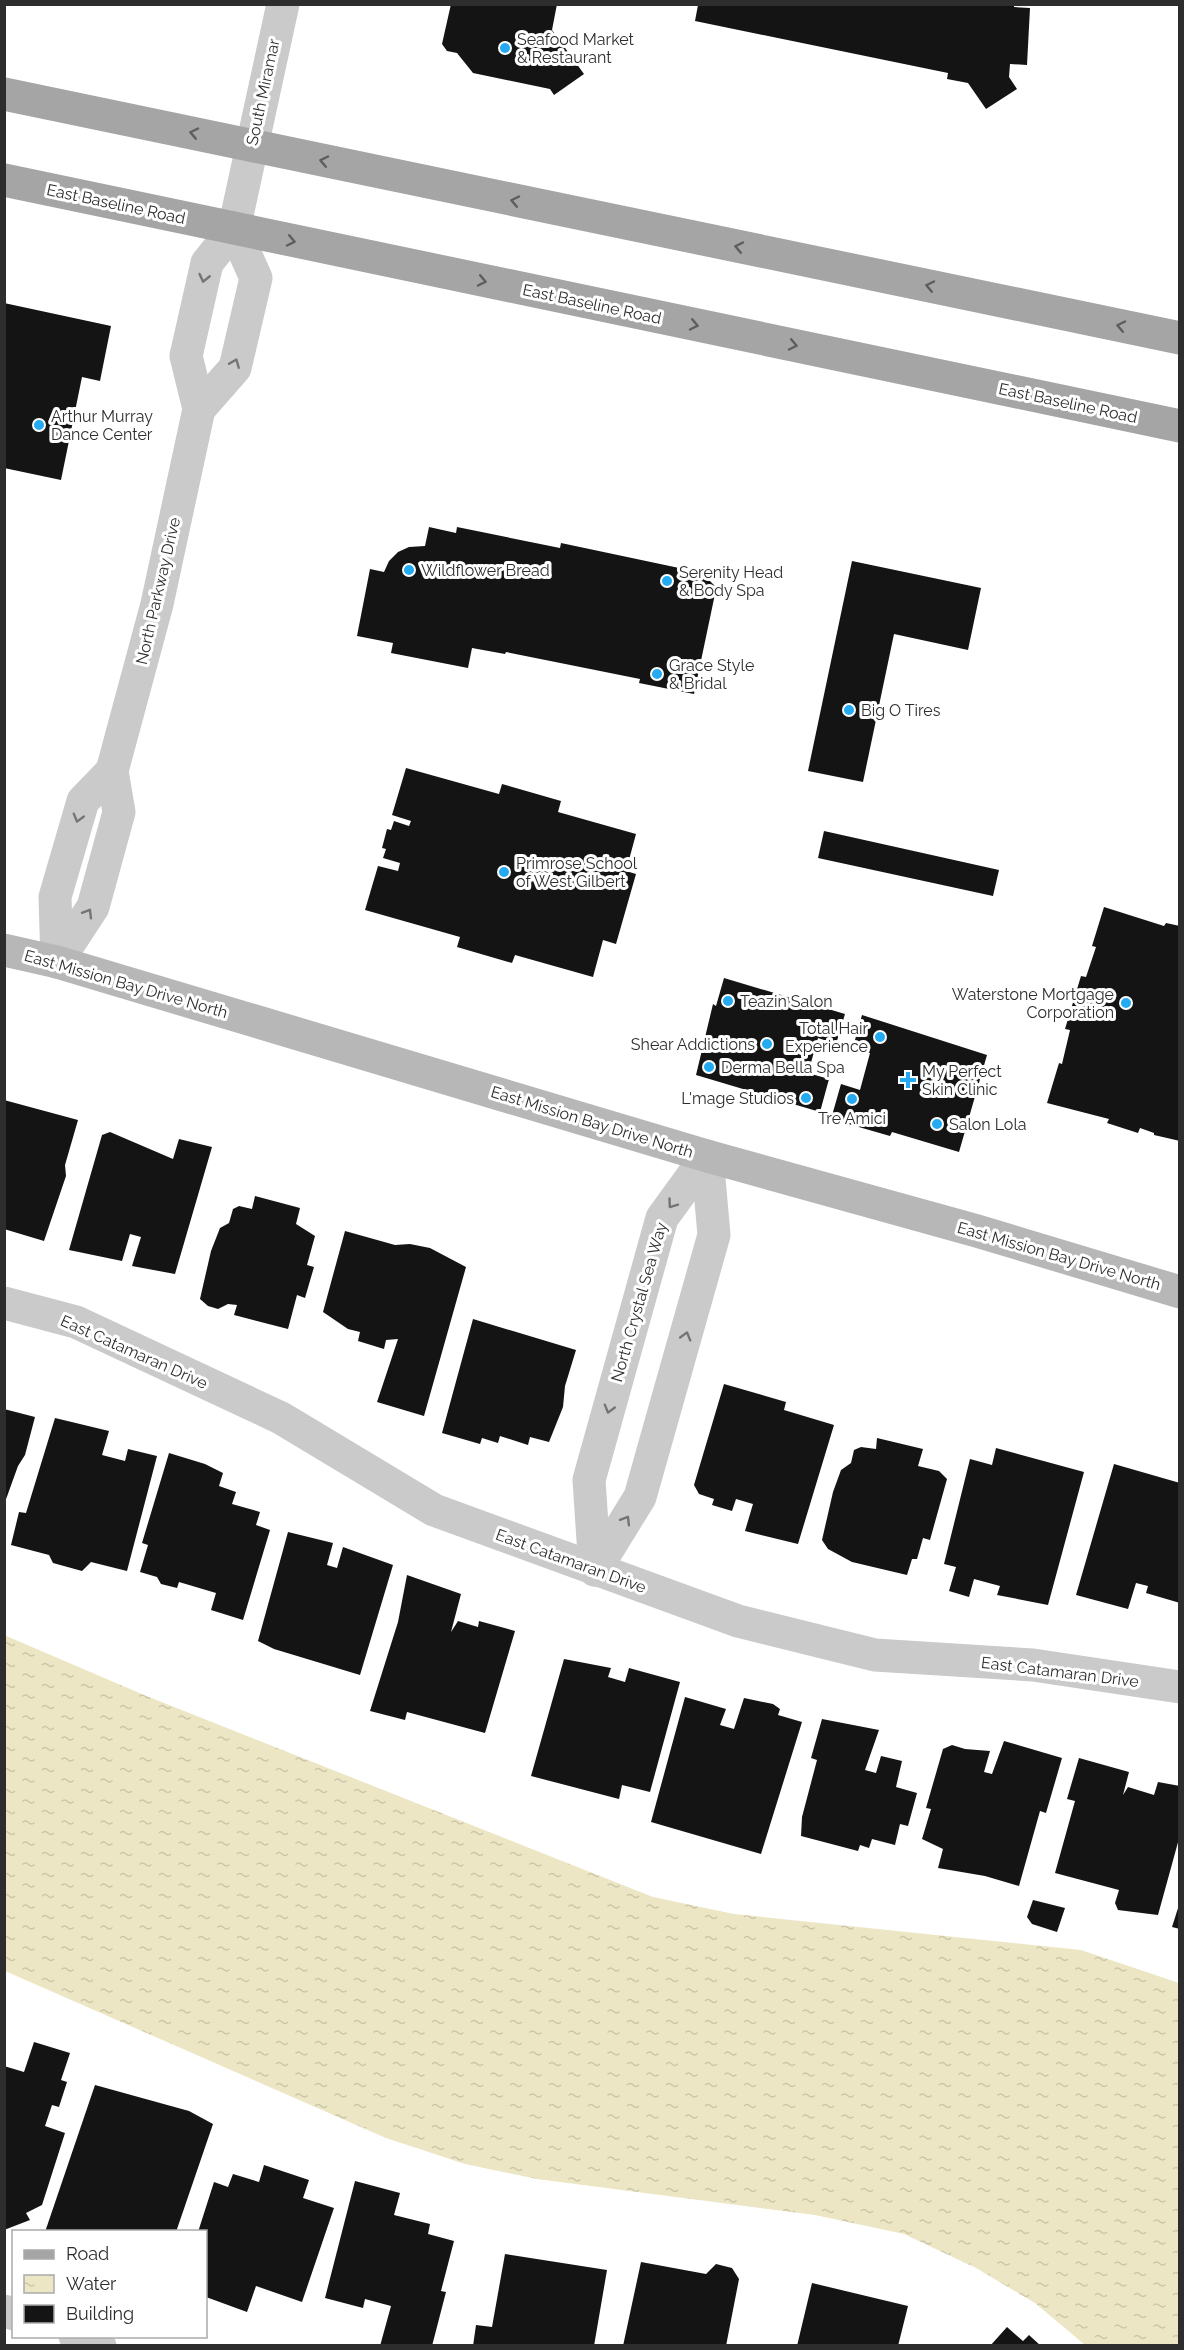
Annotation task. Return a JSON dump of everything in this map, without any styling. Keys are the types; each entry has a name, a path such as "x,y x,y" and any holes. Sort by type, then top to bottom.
{"main road":[{"path":"4,94 1179,338"},
{"name":"East Baseline Road","path":"4,180 1179,426"}],"street":[{"name":"South Miramar","path":"243,179 283,4"},
{"name":"North Parkway Drive","path":"57,962 55,897 83,801 111,771 157,604 199,409 186,356 207,263 234,229 243,179"},
{"name":"North Parkway Drive","path":"199,409 236,368 256,278 234,229"},
{"name":"East Mission Bay Drive North","path":"4,950 57,962 707,1156 1179,1292"},
{"name":"North Crystal Sea Way","path":"595,1570 589,1480 662,1218 707,1156"},
{"path":"595,1570 640,1497 714,1235 707,1156"},
{"name":"East Catamaran Drive","path":"4,1303 76,1322 281,1418 434,1510 738,1621 875,1655 1032,1665 1179,1687"},
{"path":"78,2338 100,2346"}],"water":[{"path":"4,1635 144,1695 653,1897 734,1914 1081,1950 1179,1983 1179,2345 1085,2345 1035,2303 976,2268 904,2234 815,2215 537,2179 465,2164 386,2138 5,1971"}],"building":[{"name":"Seafood Market & Restaurant","path":"451,4 557,4 552,30 584,74 554,95 550,89 473,73 457,53 447,51 442,44"},
{"path":"698,5 1014,5 1014,7 1030,8 1027,65 1010,64 1009,77 1017,89 986,109 968,83 947,79 948,73 695,21"},
{"name":"Arthur Murray Dance Center","path":"4,303 111,326 100,381 82,377 61,480 4,468"},
{"path":"429,527 456,533 457,527 560,548 561,543 698,572 697,577 710,581 715,586 715,594 694,694 639,683 640,679 506,652 505,654 472,648 468,668 391,653 393,643 357,636 370,569 384,572 389,561 398,552 409,547 425,546"},
{"name":"Big O Tires","path":"852,561 981,588 968,650 894,634 863,782 808,771"},
{"name":"Primrose School of West Gilbert","path":"406,768 499,794 502,784 561,801 558,812 636,834 626,871 636,874 616,944 603,940 593,977 515,955 512,963 457,947 460,937 365,910 378,866 398,871 400,863 383,858 386,849 382,848 387,829 391,830 394,821 409,826 411,821 392,815"},
{"path":"824,831 999,870 993,896 818,858"},
{"name":"Waterstone Mortgage Corporation","path":"1104,907 1164,926 1166,923 1180,926 1180,1141 1154,1135 1140,1128 1138,1133 1107,1123 1109,1119 1047,1103 1059,1063 1062,1064 1070,1030 1065,1029 1081,976 1086,977 1096,947 1092,946"},
{"path":"724,978 845,1014 836,1044 818,1038 808,1073 829,1079 820,1112 696,1075 713,1004 716,1006"},
{"path":"862,1015 987,1055 959,1152 892,1132 890,1136 831,1119 841,1084 860,1090 870,1053 853,1047"},
{"path":"4,1100 78,1120 65,1165 66,1176 44,1241 4,1229"},
{"path":"110,1132 173,1159 179,1139 212,1147 175,1274 132,1266 141,1237 130,1234 122,1261 69,1250 102,1135"},
{"path":"255,1196 300,1208 296,1224 315,1236 307,1265 314,1267 305,1298 297,1295 288,1329 234,1315 237,1305 228,1304 218,1309 208,1306 200,1299 211,1251 220,1228 229,1223 233,1209 239,1206 252,1209"},
{"path":"345,1231 395,1245 410,1244 430,1248 466,1267 424,1416 377,1402 398,1339 386,1340 384,1349 358,1341 360,1332 348,1329 323,1312"},
{"path":"473,1319 576,1350 565,1386 563,1407 549,1442 530,1437 528,1445 500,1436 498,1443 482,1438 480,1444 442,1433"},
{"path":"724,1384 786,1402 784,1410 834,1425 798,1544 745,1531 753,1504 736,1499 732,1511 712,1505 714,1499 699,1494 694,1485"},
{"path":"4,1409 35,1417 25,1455 18,1466 5,1502"},
{"path":"55,1418 109,1431 102,1455 125,1461 128,1449 157,1456 127,1571 91,1562 82,1571 53,1563 49,1555 11,1545 19,1512 26,1513"},
{"path":"877,1438 923,1449 918,1466 939,1471 947,1479 930,1540 923,1538 917,1559 912,1559 907,1575 852,1562 828,1549 822,1540 833,1492 841,1470 851,1463 854,1450 861,1447 876,1449"},
{"path":"996,1448 1084,1472 1048,1605 997,1595 1000,1586 974,1579 969,1597 949,1591 956,1567 944,1564 970,1459 992,1465"},
{"path":"169,1453 205,1464 223,1473 219,1486 236,1492 232,1504 260,1512 256,1525 270,1530 243,1620 211,1610 216,1593 179,1582 177,1588 161,1584 157,1577 140,1572 148,1545 142,1543"},
{"path":"1114,1464 1180,1483 1180,1603 1146,1593 1148,1586 1136,1583 1128,1609 1076,1595"},
{"path":"288,1532 333,1543 327,1565 337,1568 343,1547 393,1565 360,1675 274,1649 258,1641"},
{"path":"407,1575 461,1594 451,1632 458,1621 478,1627 479,1621 515,1631 485,1733 407,1712 405,1720 370,1711 398,1622"},
{"path":"564,1659 611,1668 608,1677 625,1682 629,1668 680,1682 650,1792 622,1785 619,1799 531,1776"},
{"path":"685,1697 726,1709 720,1725 734,1729 744,1698 773,1704 780,1709 778,1715 802,1722 761,1854 651,1822"},
{"path":"822,1719 879,1730 865,1770 876,1773 881,1756 902,1761 896,1787 917,1793 908,1826 900,1824 895,1845 872,1839 869,1848 860,1845 858,1851 801,1836 802,1817 817,1760 811,1758"},
{"path":"1004,1741 1062,1758 1046,1813 1040,1811 1019,1886 985,1876 938,1868 943,1849 922,1839 931,1809 926,1808 943,1749 952,1745 965,1749 990,1751 984,1772 992,1774"},
{"path":"1079,1758 1129,1772 1123,1795 1128,1787 1154,1795 1158,1782 1180,1786 1180,1835 1158,1915 1118,1910 1115,1903 1119,1890 1055,1873 1075,1801 1067,1799"},
{"path":"1033,1900 1065,1908 1057,1932 1032,1924 1027,1917"},
{"path":"1180,1905 1180,1929 1172,1927"},
{"path":"34,2042 70,2053 61,2080 67,2082 59,2107 52,2105 45,2126 65,2133 42,2205 26,2213 30,2220 4,2230 4,2066 24,2072"},
{"path":"95,2085 189,2111 213,2124 177,2230 46,2230"},
{"path":"264,2165 309,2180 303,2198 334,2208 302,2302 256,2286 247,2312 207,2297 207,2230 199,2230 214,2182 228,2187 233,2174 259,2182"},
{"path":"355,2181 400,2193 394,2215 430,2224 428,2234 454,2241 441,2291 446,2292 432,2346 380,2346 391,2306 365,2299 363,2308 325,2298"},
{"path":"505,2254 607,2270 594,2346 473,2346 476,2325 492,2327"},
{"path":"641,2262 706,2274 716,2264 732,2268 739,2279 726,2346 623,2346"},
{"path":"812,2283 908,2306 898,2346 797,2346"},
{"path":"1007,2327 1023,2341 1029,2335 1041,2346 990,2346"}],"place":[{"name":"Seafood Market & Restaurant","path":"505,48"},
{"name":"Arthur Murray Dance Center","path":"39,425"},
{"name":"Wildflower Bread","path":"409,570"},
{"name":"Serenity Head & Body Spa","path":"667,581"},
{"name":"Grace Style & Bridal","path":"657,674"},
{"name":"Big O Tires","path":"849,710"},
{"name":"Primrose School of West Gilbert","path":"504,872"},
{"name":"Teazin Salon","path":"728,1001"},
{"name":"Waterstone Mortgage Corporation","path":"1126,1003"},
{"name":"Total Hair Experience","path":"880,1037"},
{"name":"Shear Addictions","path":"767,1044"},
{"name":"Derma Bella Spa","path":"709,1067"},
{"name":"My Perfect Skin Clinic","path":"908,1080"},
{"name":"L'mage Studios","path":"806,1098"},
{"name":"Tre Amici","path":"852,1099"},
{"name":"Salon Lola","path":"937,1124"}]}
